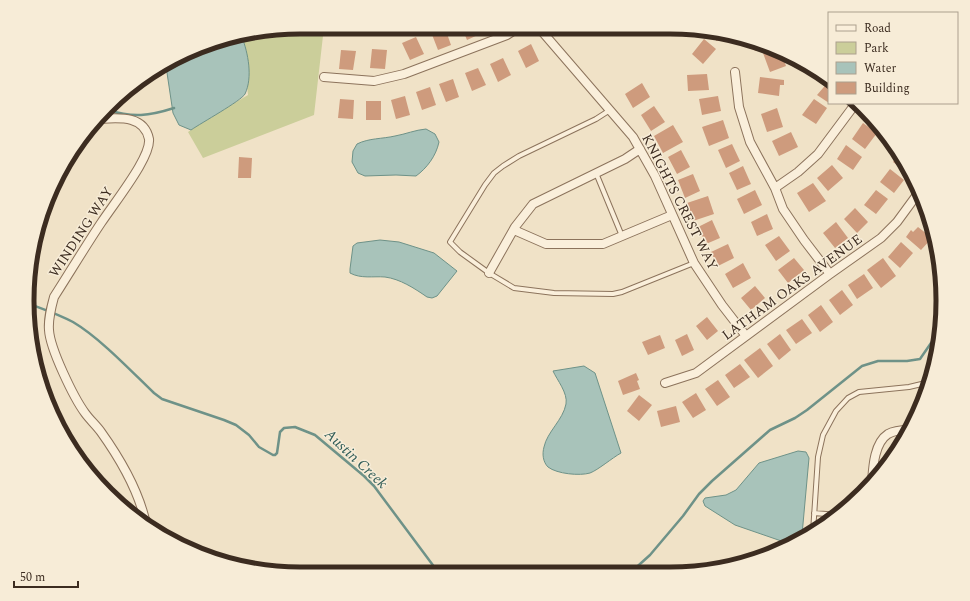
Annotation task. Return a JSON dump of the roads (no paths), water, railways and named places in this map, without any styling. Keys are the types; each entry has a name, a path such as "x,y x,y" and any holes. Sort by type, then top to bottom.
{"street":[{"path":"324,77 374,81 404,74 509,34"},
{"name":"KNIGHTS CREST WAY","path":"543,34 633,137 655,176 694,263 722,305 746,336"},
{"path":"735,72 739,106 750,142 775,188 783,209 830,274"},
{"path":"775,188 798,172 818,154 853,107"},
{"name":"WINDING WAY","path":"106,119 129,118 139,123 147,133 149,141 148,148 139,167 101,223 54,298 49,331 58,361 84,412 101,432 131,480 142,505 144,517"},
{"path":"488,273 514,230 533,204 626,159 640,150"},
{"name":"LATHAM OAKS AVENUE","path":"665,383 696,373 881,238 897,222 915,197"},
{"path":"514,230 546,244 603,244 672,215"},
{"path":"873,472 878,446 887,435 902,430"}],"lane":[{"path":"610,110 596,119 503,166 494,173 450,242 460,252 488,273 514,288 554,293 613,294 622,292 694,263"},
{"path":"596,173 622,236"},
{"path":"813,525 818,457 823,435 836,411 848,398 859,392 909,387 923,384"},
{"path":"814,513 829,514"}],"water":[{"path":"243,40 249,65 249,80 245,94 229,107 191,130 179,125 173,113 167,70 199,54"},
{"path":"426,129 435,134 439,142 436,152 430,161 416,176 365,176 358,173 352,162 353,151 357,144"},
{"path":"380,240 399,242 434,253 457,271 437,296 432,298 427,297 412,287 396,280 385,277 358,276 350,273 353,246 357,243"},
{"path":"584,366 595,373 621,453 590,473 563,473 548,467 545,463 543,455 543,450 548,436 562,415 566,404 564,391 553,371"},
{"path":"798,451 806,452 809,458 802,531 783,542 735,525 705,506 703,501 705,498 726,495 736,490 759,463"}],"waterway":[{"path":"113,112 141,115 157,113 174,108"},
{"name":"Austin Creek","path":"34,306 62,316 94,337 162,399 236,425 249,435 259,447 273,455 277,453 280,432 284,428 295,427 315,435 374,486 434,567"},
{"path":"637,567 650,555 683,516 699,494 770,430 795,418 807,410 862,366 878,361 907,361 920,359 933,341"}]}
